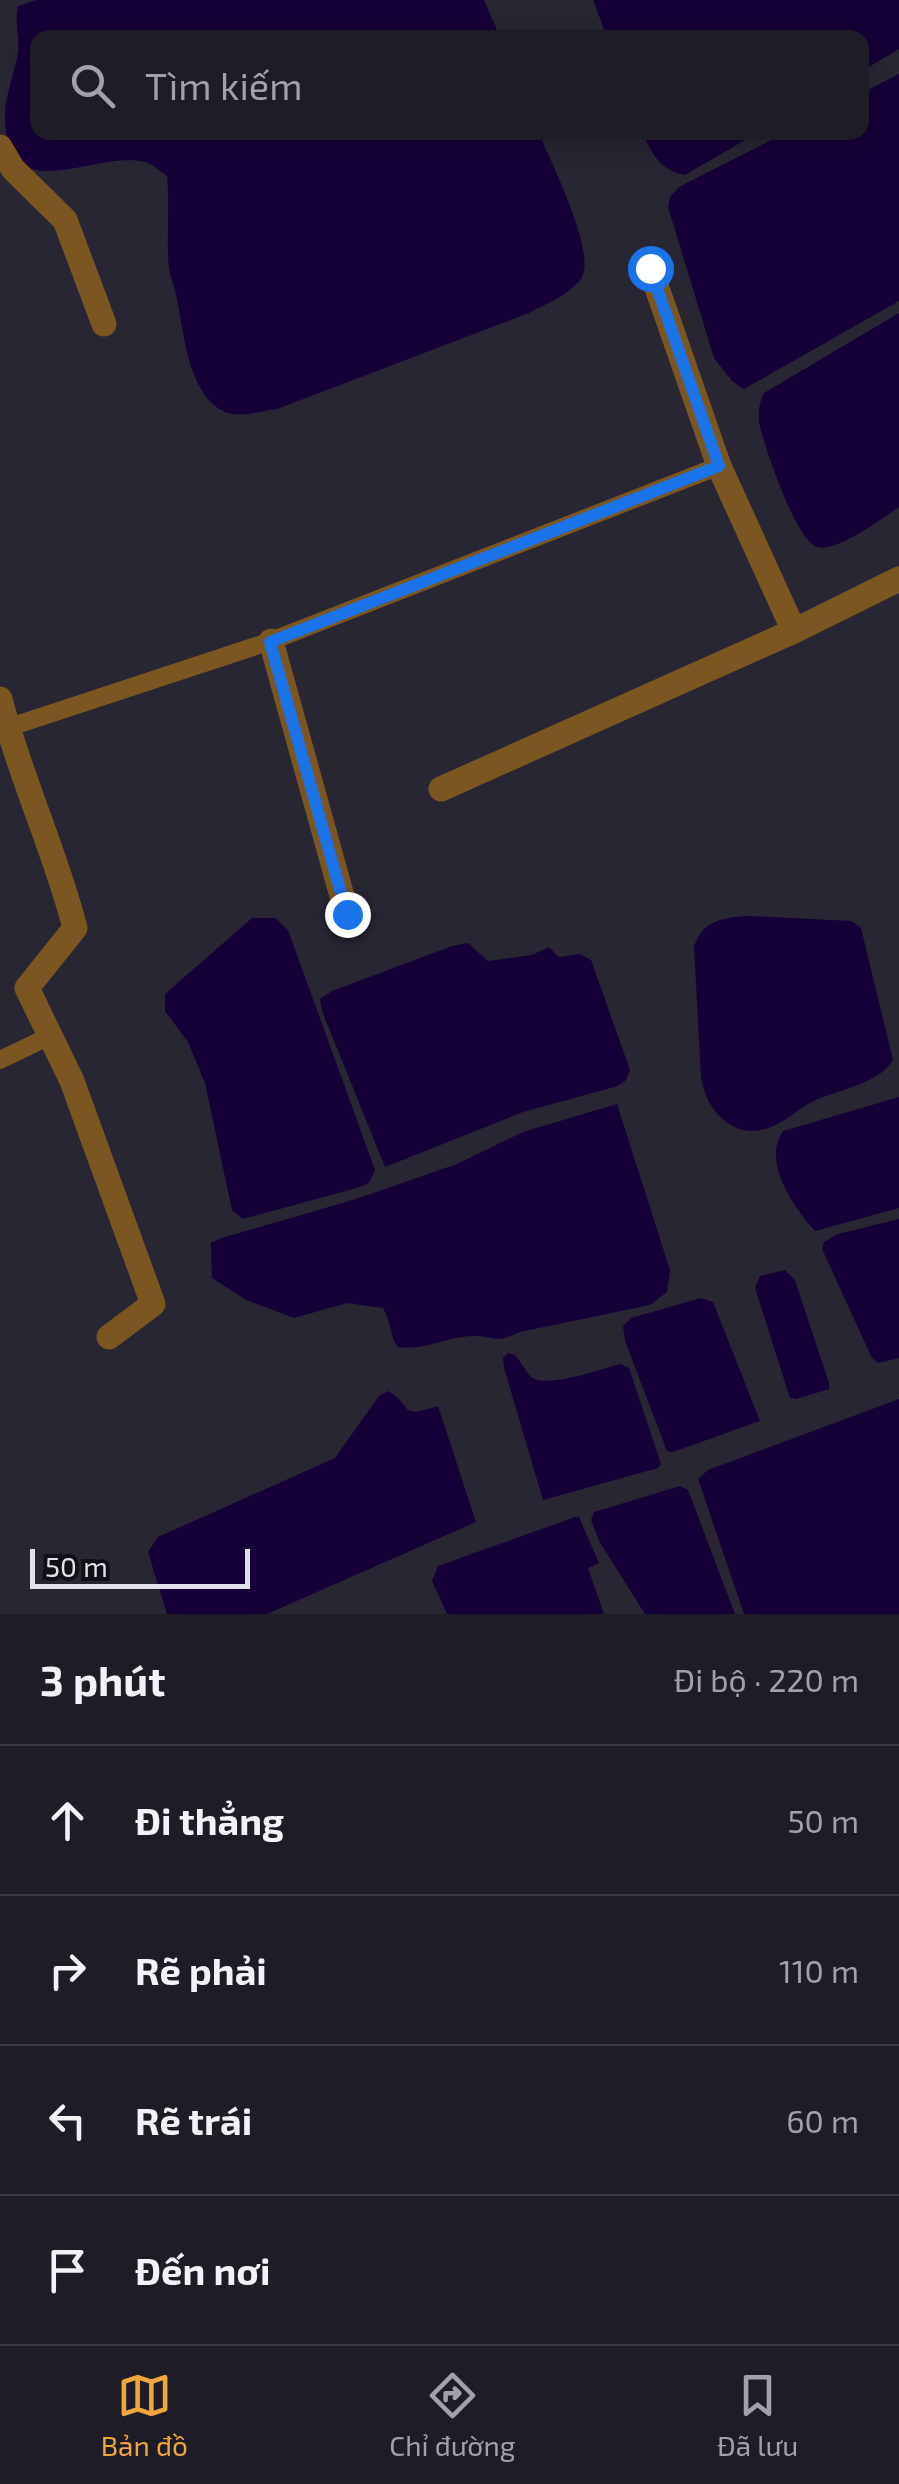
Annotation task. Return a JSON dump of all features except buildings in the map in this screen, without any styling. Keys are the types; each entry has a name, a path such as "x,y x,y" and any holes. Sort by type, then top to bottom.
{"street":[{"path":"0,147 13,170 65,220 104,324"},
{"path":"650,268 719,466 794,631"},
{"path":"441,788 794,631 899,579"},
{"path":"270,642 347,914"},
{"path":"0,698 60,870 76,928 27,988 72,1080 153,1304 109,1337"}],"lane":[{"path":"8,728 270,642 719,466"},
{"path":"0,1060 50,1036"}],"shaded area":[{"path":"37,0 484,0 497,30 30,30 30,140 542,140 578,229 585,267 581,279 564,294 529,313 277,409 243,414 223,411 202,391 185,345 169,269 167,176 148,163 128,160 39,170 22,164 10,148 5,111 18,52 18,6"},
{"path":"593,0 899,0 899,49 869,67 869,30 604,30"},
{"path":"899,74 899,301 744,389 732,381 714,358 668,207 670,197 679,187 771,140 869,140 869,89"},
{"path":"646,140 745,140 685,175 670,170"},
{"path":"899,313 899,507 847,540 817,547 800,528 774,470 759,423 761,400 764,393"},
{"path":"750,916 851,921 861,928 893,1060 869,1080 818,1099 758,1131 734,1127 724,1120 704,1090 694,947 709,926 723,919"},
{"path":"252,918 275,918 288,930 375,1170 369,1183 357,1188 243,1219 232,1210 205,1083 188,1042 165,1011 165,994"},
{"path":"468,943 488,961 532,955 549,947 559,957 580,954 591,960 630,1070 618,1086 523,1112 385,1167 320,999 332,991"},
{"path":"899,1097 899,1208 815,1231 790,1198 778,1170 777,1143 783,1131"},
{"path":"617,1104 670,1270 667,1292 650,1305 504,1338 462,1337 408,1348 395,1343 383,1308 347,1303 294,1318 246,1300 212,1278 211,1243 222,1238 356,1199 457,1164 523,1132"},
{"path":"899,1219 899,1358 878,1363 872,1358 822,1249 824,1242 838,1234"},
{"path":"785,1270 795,1280 829,1383 829,1389 796,1399 790,1398 755,1288 760,1276"},
{"path":"701,1298 713,1302 760,1421 667,1451 625,1341 623,1326 631,1318"},
{"path":"508,1353 515,1355 537,1380 573,1377 620,1364 629,1368 661,1464 543,1500 504,1368 503,1358"},
{"path":"388,1391 411,1411 438,1406 476,1522 267,1614 167,1614 148,1552 158,1537 335,1458 379,1396"},
{"path":"899,1399 899,1614 744,1614 698,1479 708,1470"},
{"path":"680,1486 688,1490 735,1614 645,1614 599,1541 591,1520 594,1512"},
{"path":"579,1517 599,1563 588,1568 604,1614 447,1614 432,1581 438,1566"}],"route":[{"path":"347,914 270,642 719,466 650,268"}]}
